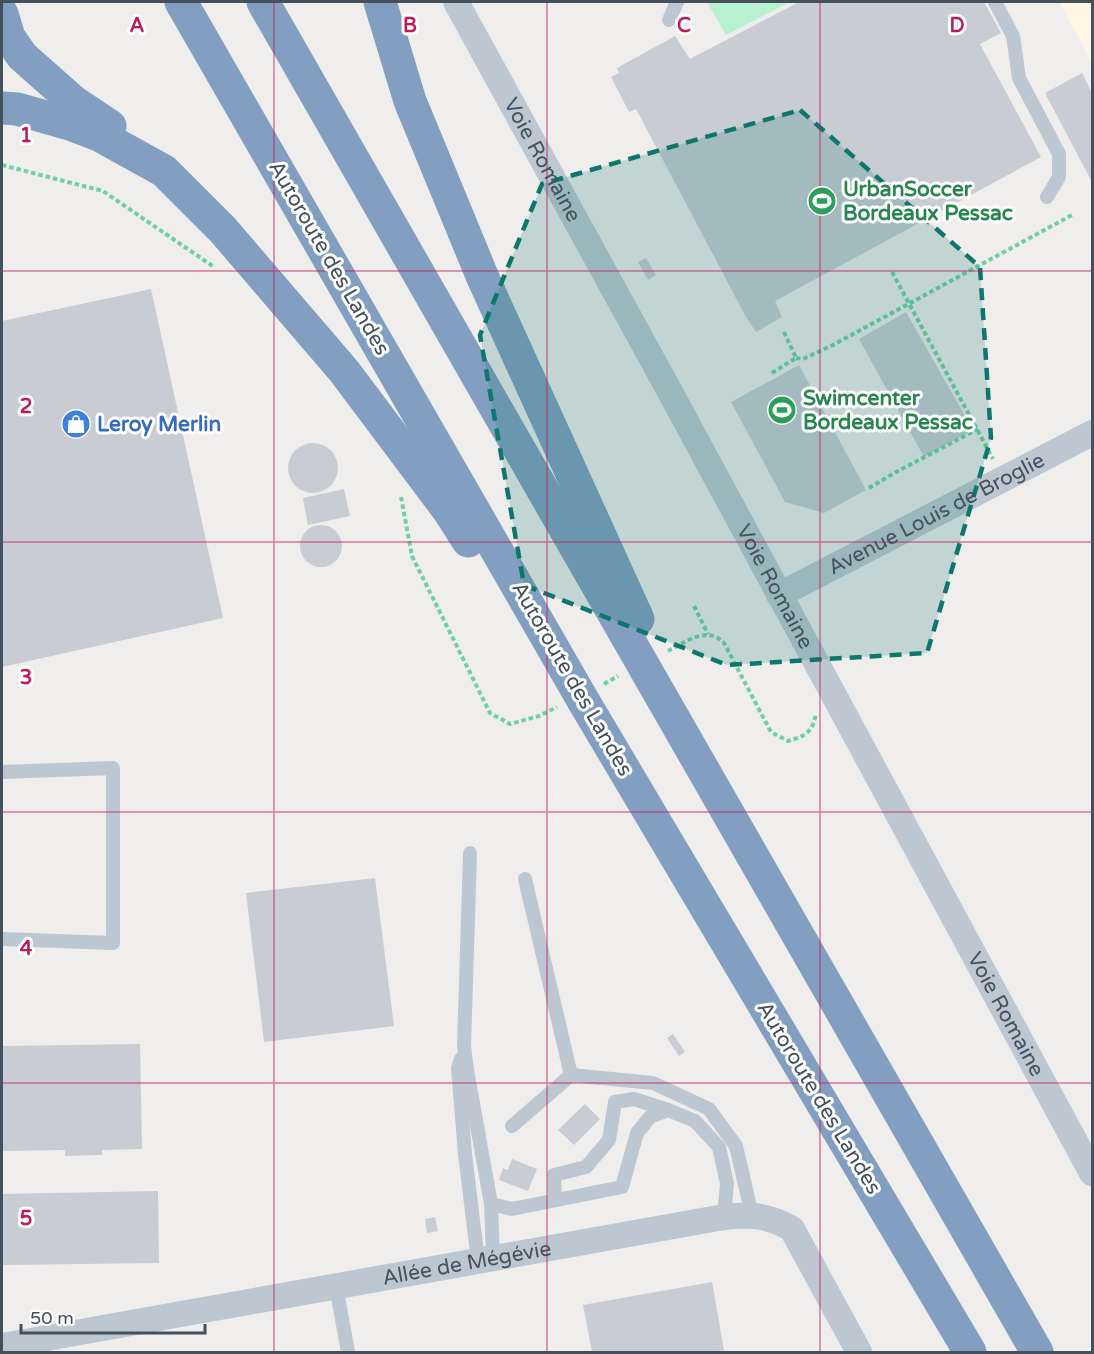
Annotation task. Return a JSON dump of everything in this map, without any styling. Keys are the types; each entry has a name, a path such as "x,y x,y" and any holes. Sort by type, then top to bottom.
{"highway":[{"name":"Autoroute des Landes","path":"181,2 584,702 970,1353"},
{"path":"263,2 1037,1353"},
{"path":"380,2 410,101 483,278 725,808"},
{"path":"2,14 9,37 22,56 74,102 132,142 164,171 223,230 344,371 449,511 548,667 584,702"},
{"path":"2,108 17,109 99,135 164,171"}],"street":[{"name":"Voie Romaine","path":"456,2 1092,1173"},
{"name":"Avenue Louis de Broglie","path":"779,595 1092,433"},
{"name":"Allée de Mégévie","path":"2,1346 51,1345 336,1286 724,1217 752,1215 780,1222 792,1229 860,1353"}],"lane":[{"path":"669,20 677,2"},
{"path":"995,2 1013,36 1019,78 1059,154 1059,177 1047,196"},
{"path":"2,772 112,768 113,942 2,939"},
{"path":"470,853 464,1046 491,1204 485,1260"},
{"path":"525,879 572,1075"},
{"path":"464,1046 458,1068 465,1154 485,1260"},
{"path":"512,1126 572,1075 654,1083 709,1109 736,1146 752,1215"},
{"path":"555,1200 554,1175 586,1167 609,1140 615,1102 634,1099 695,1121 719,1147 727,1184 724,1217"},
{"path":"491,1204 512,1209 622,1187 637,1133 650,1117 668,1110"},
{"path":"336,1286 348,1353"}],"path":[{"path":"2,165 103,191 212,265 219,273"},
{"path":"772,373 796,358 803,359 909,304 1072,215"},
{"path":"892,272 996,463"},
{"path":"783,330 796,358"},
{"path":"869,488 978,429"},
{"path":"400,490 412,556 490,713 510,724 539,716"},
{"path":"694,606 708,634"},
{"path":"701,635 708,634 724,643 771,732 788,741 802,736 814,725 817,706"}],"highlighted area":[{"path":"800,110 980,267 991,438 927,653 727,665 524,585 480,335 542,184"}],"shaded area":[{"path":"1059,2 1092,2 1092,63"}],"green space":[{"path":"707,2 790,2 726,35"}],"building":[{"name":"UrbanSoccer Bordeaux Pessac","path":"799,2 984,2 1001,33 980,44 1041,157 775,301 782,317 756,332 636,109 629,112 611,77 619,73 617,68 675,36 690,59"},
{"path":"1082,73 1092,93 1092,182 1045,93"},
{"path":"646,258 656,275 648,280 638,262"},
{"name":"Leroy Merlin","path":"151,289 223,618 2,667 2,321"},
{"path":"906,312 973,430 924,457 859,339"},
{"path":"799,365 866,490 824,513 785,502 731,402"},
{"path":"308,443 318,443 331,450 338,463 338,473 331,486 318,493 308,493 299,489 292,482 288,473 288,463 292,454 299,447"},
{"path":"344,489 350,516 308,525 303,498"},
{"path":"321,525 336,531 342,546 336,561 321,567 306,561 300,546 306,531"},
{"path":"375,878 394,1026 264,1042 246,893"},
{"path":"673,1034 685,1052 679,1056 667,1038"},
{"path":"140,1044 142,1149 102,1150 102,1155 65,1156 65,1150 2,1151 2,1046"},
{"path":"585,1104 600,1119 574,1145 558,1130"},
{"path":"512,1159 537,1169 528,1191 499,1180 503,1168 508,1170"},
{"path":"158,1191 159,1263 2,1265 2,1194"},
{"path":"435,1217 438,1231 427,1233 425,1219"},
{"path":"712,1282 724,1350 592,1352 583,1305"}],"place":[{"name":"UrbanSoccer Bordeaux Pessac","path":"822,201"},
{"name":"Swimcenter Bordeaux Pessac","path":"782,410"},
{"name":"Leroy Merlin","path":"76,424"}]}
